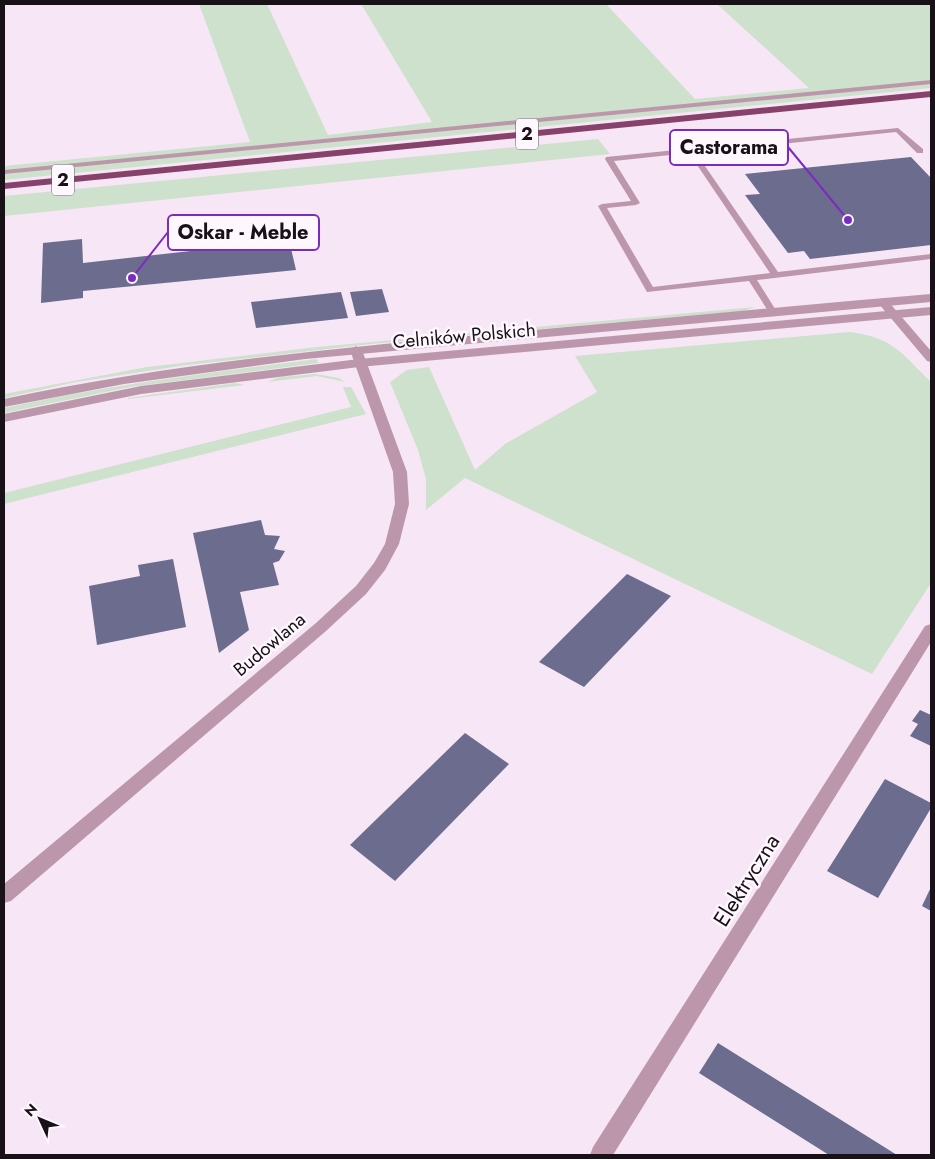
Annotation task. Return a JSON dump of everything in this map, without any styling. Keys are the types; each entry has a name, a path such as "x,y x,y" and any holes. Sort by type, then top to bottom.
{"highway":[{"name":"2","path":"4,186 931,94"}],"street":[{"name":"Celników Polskich","path":"4,418 141,390 357,357 773,312 931,298"},
{"path":"883,302 892,315 931,358"},
{"name":"Celników Polskich","path":"4,403 141,376 931,311"},
{"name":"Budowlana","path":"4,895 321,627 361,590 380,566 392,544 402,504 400,472 391,443 357,357"},
{"name":"Elektryczna","path":"601,1155 931,630"}],"lane":[{"path":"4,172 931,82"},
{"path":"920,151 898,130 609,159 636,203 602,206 650,290 931,256"},
{"path":"692,151 776,275"},
{"path":"751,278 773,312"}],"green space":[{"path":"199,4 267,4 328,135 432,122 361,4 606,4 695,99 809,88 717,4 931,4 931,88 4,180 4,166 250,142"},
{"path":"598,139 610,154 4,216 4,196"},
{"path":"755,307 744,311 371,344 180,366 76,382 4,398 4,394 147,367 317,347"},
{"path":"850,332 877,338 896,348 931,382 931,583 872,674 465,478 426,510 426,479 418,450 390,382 407,370 429,367 475,470 505,444 597,392 575,356"},
{"path":"317,359 318,363 130,387 4,413 4,408 82,392 199,374"},
{"path":"315,374 339,378 345,382 317,376 267,382 280,377"},
{"path":"235,383 245,385 128,399 128,398"},
{"path":"343,387 351,387 366,414 4,504 4,493 351,407"}],"building":[{"path":"911,157 931,178 931,245 810,259 804,251 788,253 745,195 760,194 745,174"},
{"path":"82,239 83,263 289,240 296,270 83,291 83,298 41,303 43,243"},
{"path":"382,289 389,312 356,316 350,292"},
{"path":"341,292 348,318 256,328 251,302"},
{"path":"261,520 265,535 280,536 274,549 285,551 279,561 273,563 279,585 240,592 249,630 219,653 193,533"},
{"path":"173,559 186,627 97,645 89,586 140,576 138,565"},
{"path":"627,574 671,596 584,687 539,662"},
{"path":"920,710 931,715 931,746 910,736 918,724 912,721"},
{"path":"465,733 509,764 395,881 350,845"},
{"path":"885,779 931,803 931,808 878,898 827,871"},
{"path":"931,887 931,911 922,906"},
{"path":"718,1043 897,1155 829,1155 699,1073"}],"place":[{"name":"Castorama","path":"848,220"},
{"name":"Oskar - Meble","path":"132,278"}]}
